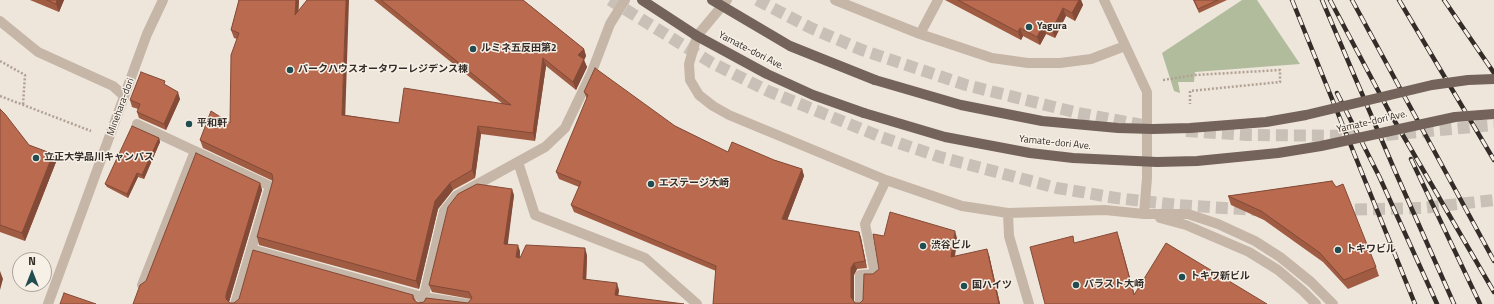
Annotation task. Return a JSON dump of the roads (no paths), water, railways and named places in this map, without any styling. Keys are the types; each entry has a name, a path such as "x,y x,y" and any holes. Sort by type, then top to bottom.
{"main road":[{"name":"Yamate-dori Ave.","path":"642,0 697,36 768,74 807,92 864,114 945,137 1030,153 1073,158 1157,162 1197,161 1278,153 1321,146 1455,117 1494,114"},
{"name":"Yamate-dori Ave.","path":"712,0 724,3 790,46 875,80 961,105 1042,121 1118,128 1153,129 1190,128 1266,122 1314,114 1432,85 1468,80 1494,79"}],"street":[{"name":"Minehara-dori","path":"48,304 147,34 163,0"},
{"path":"423,300 444,211 456,196 545,147 565,128 591,74 610,24 625,0"},
{"path":"835,0 920,34 992,58 1028,63 1060,63 1091,59 1125,46"},
{"path":"920,34 938,0"},
{"path":"1104,0 1147,92 1147,178 1144,214"},
{"path":"724,3 697,36 689,64 690,80 699,95 713,106 729,115 886,180 962,206 1008,213 1105,210 1144,214 1188,214 1218,224 1248,238 1280,257 1311,282 1333,304"},
{"path":"0,21 38,52 112,86 124,96"},
{"path":"137,124 270,186 235,304"},
{"path":"142,284 195,151"},
{"path":"518,162 535,215 644,258 697,304"},
{"path":"860,304 860,275 874,274 865,224 886,180"},
{"path":"1008,213 1009,236 1029,304"},
{"path":"1144,214 1186,225 1249,252 1278,270 1304,291 1316,304"},
{"path":"251,249 423,300 468,304"}],"tunnel":[{"path":"610,0 712,63 768,91 881,137 940,157 1057,188 1116,198 1178,205 1257,210"},
{"path":"757,0 811,28 862,50 966,85 1078,113 1148,126"},
{"path":"1386,135 1494,125"},
{"path":"1186,131 1248,135 1359,136"},
{"path":"1337,210 1422,208 1494,200"}],"railway":[{"path":"1292,0 1415,304"},
{"path":"1322,0 1454,304"},
{"path":"1330,0 1390,113 1494,292"},
{"path":"1352,0 1494,261"},
{"path":"1399,0 1494,160"},
{"path":"1444,0 1494,73"},
{"path":"1337,93 1379,176 1437,304"},
{"path":"1411,159 1480,304"}],"place":[{"name":"Yagura","path":"1029,27"},
{"name":"ルミネ五反田第2","path":"473,49"},
{"name":"パークハウスオータワーレジデンス棟","path":"290,70"},
{"name":"平和軒","path":"189,124"},
{"name":"立正大学品川キャンパス","path":"36,158"},
{"name":"エステージ大崎","path":"651,184"},
{"name":"渋谷ビル","path":"923,246"},
{"name":"トキワビル","path":"1338,250"},
{"name":"トキワ新ビル","path":"1182,277"},
{"name":"パラスト大崎","path":"1076,285"},
{"name":"国ハイツ","path":"964,286"}]}
